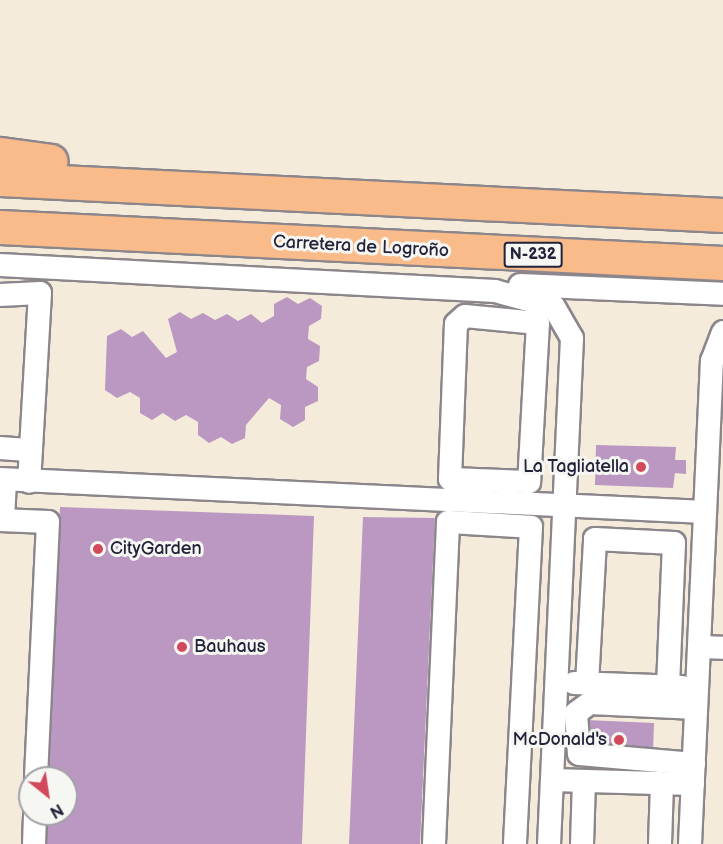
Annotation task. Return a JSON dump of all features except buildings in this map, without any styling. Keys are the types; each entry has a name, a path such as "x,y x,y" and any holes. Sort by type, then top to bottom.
{"highway":[{"path":"0,154 348,196"},
{"path":"0,178 723,215"},
{"name":"Carretera de Logroño","path":"0,227 344,247 723,262"},
{"path":"0,243 344,247"}],"street":[{"path":"0,265 495,291 544,300 569,326 565,504 549,844"},
{"path":"495,291 527,284 723,294"},
{"path":"0,296 40,293 29,482"},
{"path":"434,844 459,319 533,320 538,323 532,478 491,491"},
{"path":"690,844 699,647 714,535 705,512 716,460 712,361 723,332"},
{"path":"0,447 31,450"},
{"path":"37,766 48,522 1,520 2,480 450,489 491,491 565,504 705,512"},
{"path":"448,522 531,527 515,844"},
{"path":"587,684 595,539 674,543 668,687"},
{"path":"527,591 561,592"},
{"path":"699,647 723,648"},
{"path":"557,683 668,687 697,698"},
{"path":"693,774 579,754 576,713 590,703 697,698"},
{"path":"520,753 554,748"},
{"path":"552,780 662,784 693,774"},
{"path":"582,844 584,781"},
{"path":"660,844 662,784"},
{"path":"34,844 35,826"}],"place":[{"name":"La Tagliatella","path":"641,467"},
{"name":"CityGarden","path":"98,549"},
{"name":"Bauhaus","path":"182,647"},
{"name":"McDonald's","path":"619,740"}]}
